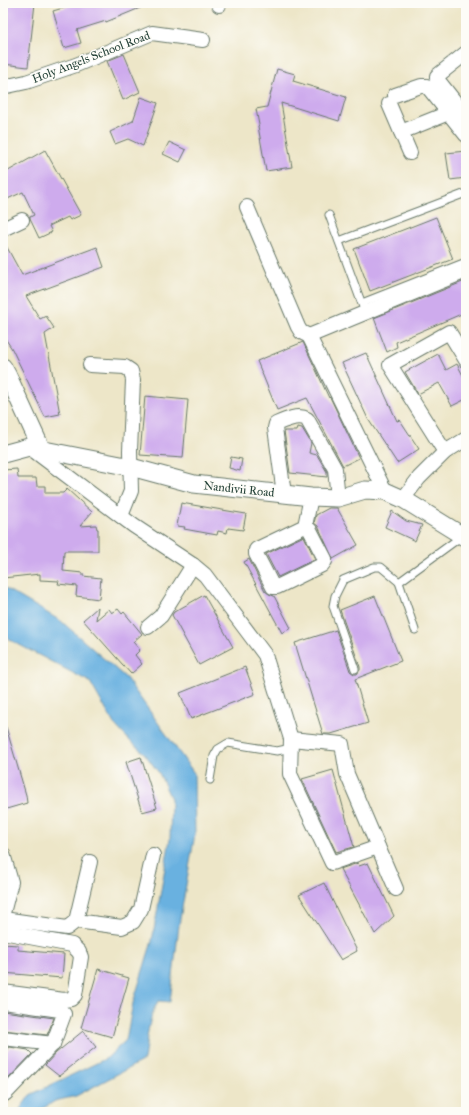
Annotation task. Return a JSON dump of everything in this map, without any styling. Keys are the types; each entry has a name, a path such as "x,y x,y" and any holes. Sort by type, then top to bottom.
{"street":[{"name":"Holy Angels School Road","path":"3,87 26,82 76,65 152,33 203,40"},
{"path":"466,53 437,77 438,81 458,112 466,135"},
{"path":"410,153 401,132 392,99 424,85 458,112"},
{"path":"401,132 458,112"},
{"path":"247,207 298,327 301,332 308,336 385,490"},
{"path":"3,229 22,220"},
{"path":"308,336 363,308 466,271"},
{"path":"445,452 390,365 449,332 466,360"},
{"path":"90,365 126,367 131,372 133,380 130,451 131,491 121,516"},
{"path":"3,367 8,376 35,448"},
{"path":"3,393 35,448 121,516 193,565 205,575 265,655 291,744 290,774 332,863 378,847"},
{"path":"284,494 275,428 276,424 280,422 299,416 307,419 335,469 338,498"},
{"path":"403,499 419,478 445,452 466,439"},
{"name":"Nandivii Road","path":"3,454 35,448 131,467 194,484 311,497 338,498 365,490 385,490 403,499 464,537"},
{"path":"305,526 311,497"},
{"path":"305,526 309,528 325,561 322,565 276,587 273,587 256,554 256,550 305,526"},
{"path":"148,627 161,616 193,565"},
{"path":"291,744 342,744 347,774 396,889"},
{"path":"3,854 11,882 3,913"},
{"path":"76,921 122,927 133,922 141,909 153,855"},
{"path":"3,919 67,928 76,921 90,862"},
{"path":"3,932 72,945 79,952 81,957 75,994 71,999 64,1000 3,992"},
{"path":"3,1002 60,1010 64,1014 53,1044 3,1095"},
{"path":"3,1038 53,1044"}],"lane":[{"path":"339,241 466,193"},
{"path":"329,215 363,308 466,262"},
{"path":"399,582 464,537"},
{"path":"356,669 333,606 334,596 343,580 374,567 381,567 399,582 415,630"},
{"path":"210,780 214,756 218,748 228,743 276,751 291,744"}],"water":[{"path":"3,587 61,621 126,678 194,773 195,834 179,925 170,1002 158,1001 148,1029 144,1060 76,1096 55,1101 37,1112 18,1112 30,1095 107,1058 126,1040 133,1003 152,941 170,839 171,799 159,773 144,753 114,724 90,682 12,641 3,633"}],"building":[{"path":"7,3 35,3 28,67 3,64 3,39"},
{"path":"80,3 152,3 106,22 77,30 81,43 64,48 53,11"},
{"path":"124,54 140,92 123,100 107,61"},
{"path":"277,69 295,74 293,81 346,97 339,121 281,103 292,167 266,171 256,109 267,107"},
{"path":"141,97 158,103 143,146 128,139 115,144 110,132 133,121"},
{"path":"169,142 186,150 180,162 163,154"},
{"path":"45,150 81,215 70,220 68,217 49,226 52,232 39,238 30,219 30,217 34,215 23,192 3,201 3,174"},
{"path":"466,151 466,178 450,180 446,153"},
{"path":"436,217 453,259 370,291 354,249"},
{"path":"3,240 22,275 97,247 104,267 26,296 40,319 46,316 54,328 45,334 60,414 45,417 12,349 3,335"},
{"path":"465,281 466,312 396,342 397,347 387,352 374,318"},
{"path":"303,342 359,458 343,466 307,398 277,410 257,361"},
{"path":"366,353 397,421 400,420 419,449 397,463 368,419 342,363"},
{"path":"438,354 446,370 457,364 466,381 466,399 452,406 439,383 418,394 405,372"},
{"path":"145,396 188,400 183,458 140,455"},
{"path":"298,427 302,428 311,443 309,453 317,455 327,472 327,477 290,473 284,431 297,431"},
{"path":"231,457 242,459 240,471 229,468"},
{"path":"17,469 18,478 36,478 37,486 45,486 45,493 63,493 67,489 92,512 80,526 96,525 98,529 98,551 64,551 63,571 83,573 83,576 101,578 99,599 76,596 77,586 58,584 59,581 40,580 40,574 3,578 3,470"},
{"path":"181,503 246,514 243,530 228,528 227,533 218,531 217,535 184,529 185,527 177,526"},
{"path":"329,508 337,508 358,545 333,559 318,526 314,523 316,515"},
{"path":"392,511 406,521 422,525 415,541 385,527"},
{"path":"304,536 315,559 278,577 266,554"},
{"path":"249,559 265,591 274,596 291,628 282,633 244,562"},
{"path":"204,595 233,647 199,665 172,615 174,612"},
{"path":"375,596 401,661 355,679 368,723 331,734 323,734 295,643 336,630 350,671 357,674 360,667 340,610"},
{"path":"98,607 96,620 109,609 112,613 118,609 122,614 124,612 142,634 133,642 140,650 135,655 142,664 131,674 83,620"},
{"path":"245,667 255,694 191,719 180,693"},
{"path":"3,727 6,727 27,803 3,810"},
{"path":"141,757 157,808 142,812 126,762"},
{"path":"333,770 354,847 336,852 302,779"},
{"path":"358,863 359,866 368,863 394,916 375,934 340,869"},
{"path":"324,883 357,951 341,960 299,895"},
{"path":"3,944 18,945 18,950 64,954 62,978 3,973"},
{"path":"98,969 129,978 112,1037 81,1028"},
{"path":"3,1011 54,1018 47,1035 3,1030"},
{"path":"83,1031 96,1047 59,1076 45,1065 56,1053"},
{"path":"10,1047 28,1050 32,1054 8,1079 3,1074 3,1055"}]}
